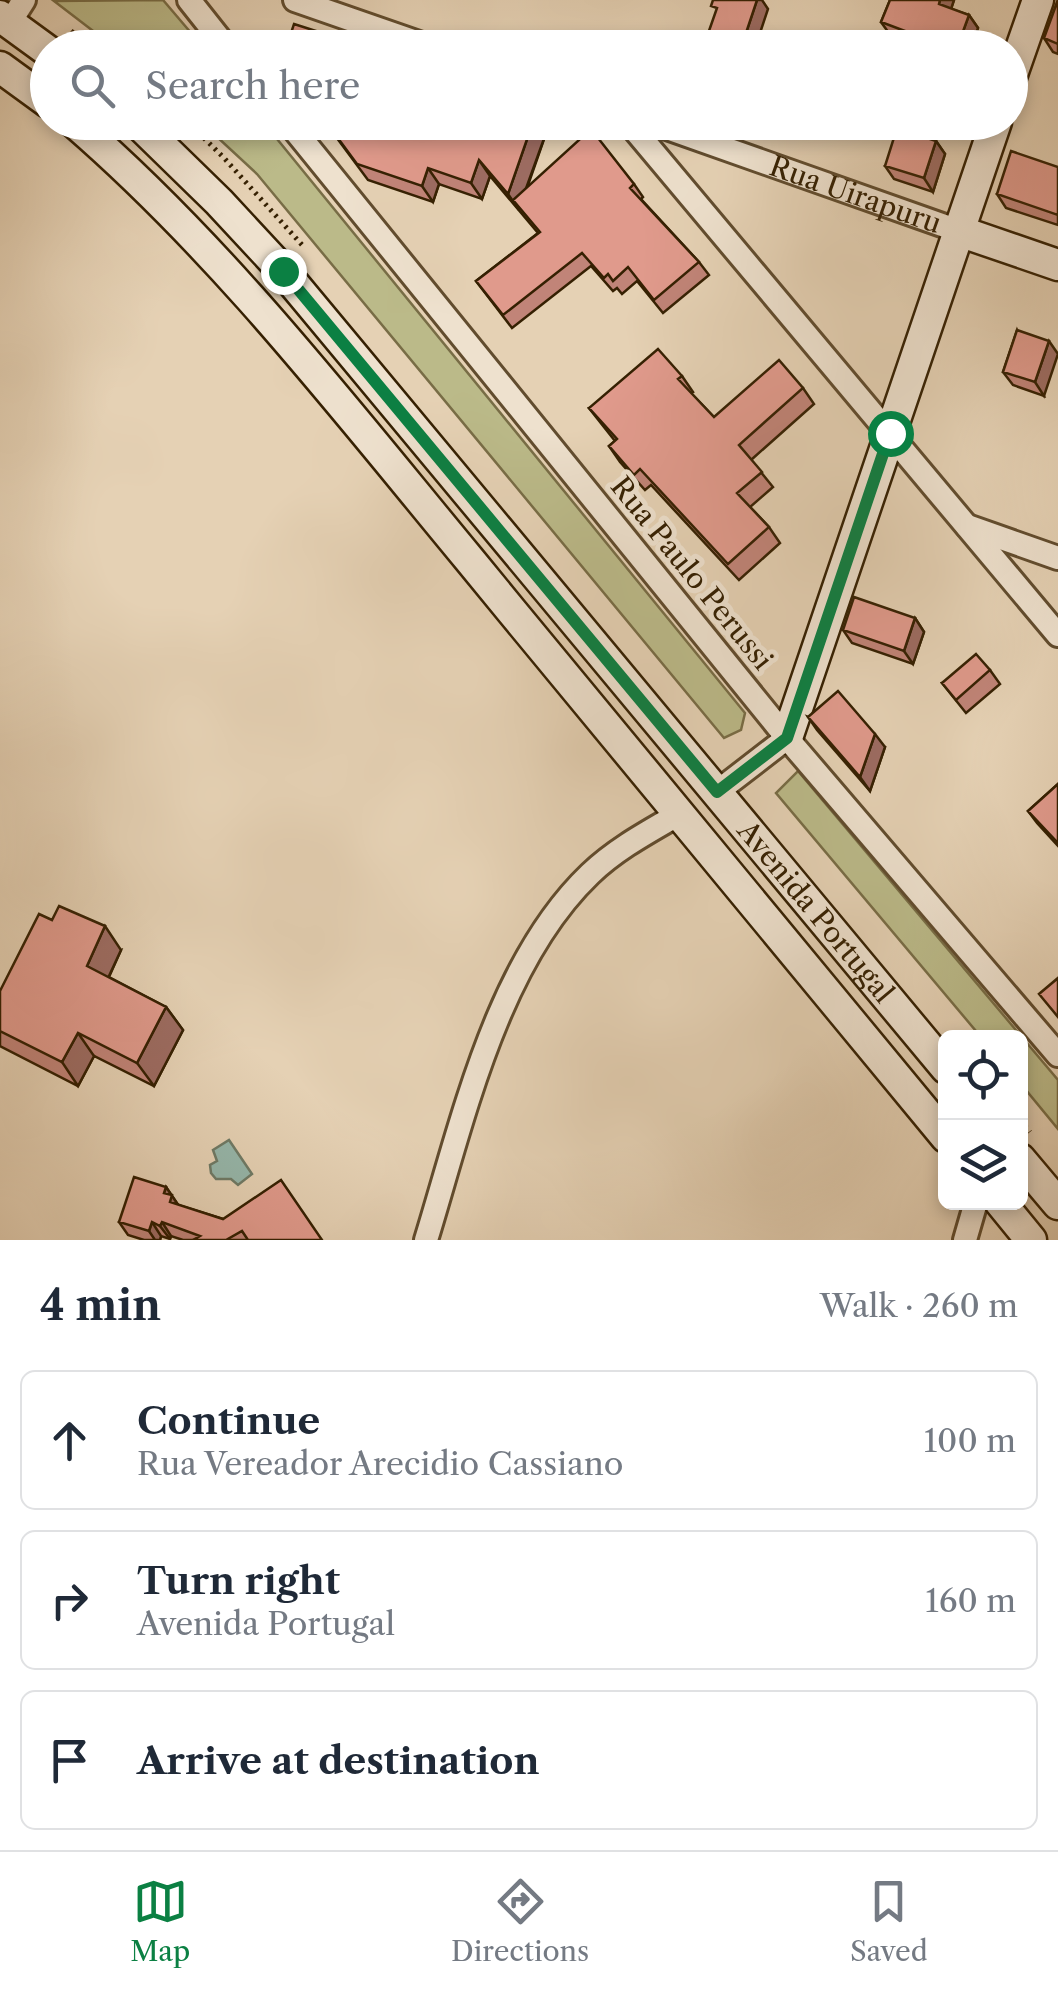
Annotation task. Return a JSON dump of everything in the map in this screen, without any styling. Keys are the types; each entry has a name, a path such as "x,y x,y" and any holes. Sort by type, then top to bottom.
{"main road":[{"path":"1028,30 1038,0"},
{"path":"11,13 30,33"},
{"path":"0,67 30,89"},
{"path":"95,140 141,180 206,247 316,375 938,1127"},
{"name":"Avenida Portugal","path":"155,140 283,271 938,1058"},
{"path":"787,738 990,140"},
{"name":"Rua Uirapuru","path":"959,232 1058,266"},
{"path":"316,375 349,350"},
{"path":"380,452 412,426"},
{"path":"1028,1168 1058,1204"},
{"path":"1007,1210 1031,1240"}],"street":[{"path":"189,0 213,30"},
{"path":"295,0 381,30"},
{"name":"Rua Paulo Perussi","path":"303,140 787,738 1058,1055"},
{"path":"643,140 1058,635"},
{"name":"Rua Uirapuru","path":"701,140 959,232"},
{"path":"966,525 1058,558"},
{"path":"717,792 787,738"},
{"path":"426,1240 468,1104 506,1000 546,924 590,874 630,842 679,814"},
{"path":"965,1240 974,1210"}],"shaded area":[{"path":"163,0 189,30 92,30 54,1"},
{"path":"220,140 278,140 745,713 741,730 724,738 257,174"},
{"path":"798,771 1016,1030 975,1030 776,793"},
{"path":"1028,1044 1058,1080 1058,1129 1028,1093"}],"water":[{"path":"229,1140 252,1174 238,1185 231,1179 216,1179 211,1173 210,1165 217,1161 213,1150"}],"building":[{"path":"713,0 757,0 747,30 709,30 717,8 711,6"},
{"path":"890,0 940,0 939,4 969,15 964,30 902,30 881,22"},
{"path":"1058,0 1058,44 1044,38"},
{"path":"294,24 313,30 292,30"},
{"path":"339,140 527,140 508,194 479,160 471,183 428,168 422,186 357,164"},
{"path":"579,140 600,140 634,184 630,188 699,262 654,300 628,267 613,281 608,274 604,278 582,253 503,315 476,281 540,232 513,200"},
{"path":"893,140 936,141 924,178 885,166"},
{"path":"1011,151 1058,167 1058,215 997,194"},
{"path":"1017,330 1049,341 1035,382 1003,372"},
{"path":"658,349 682,376 678,379 714,417 779,360 803,388 739,445 762,472 737,493 769,527 728,564 640,469 634,475 609,446 617,439 589,408"},
{"path":"854,597 915,618 904,651 843,630"},
{"path":"976,654 990,670 956,700 942,683"},
{"path":"838,691 875,734 860,777 808,717"},
{"path":"1058,784 1058,843 1028,811"},
{"path":"59,906 105,926 87,966 166,1007 137,1063 78,1033 62,1062 0,1031 0,991 39,914 52,920"},
{"path":"1058,978 1058,1017 1039,994"},
{"path":"134,1177 166,1187 164,1193 172,1195 170,1202 223,1219 281,1180 322,1240 248,1240 242,1231 226,1240 193,1240 200,1236 162,1222 160,1226 152,1222 149,1231 119,1222"}],"route":[{"path":"283,271 717,792 787,738 890,433"}]}
